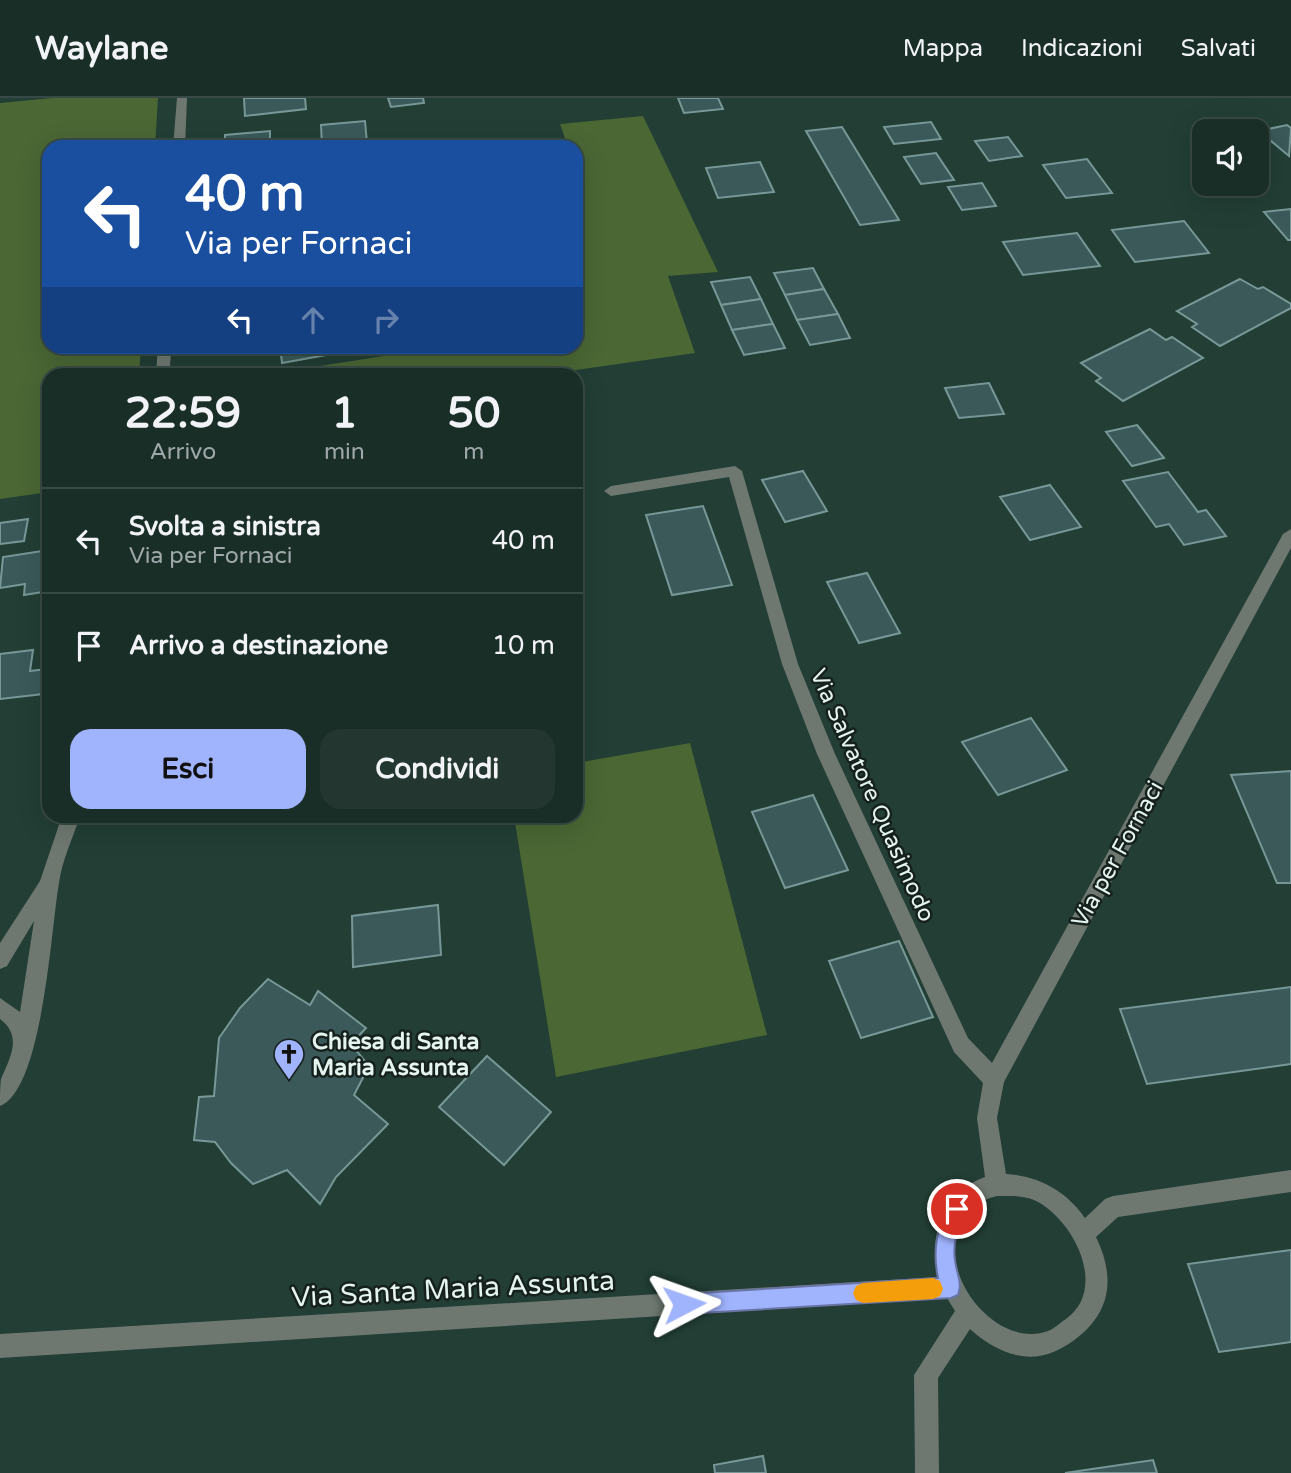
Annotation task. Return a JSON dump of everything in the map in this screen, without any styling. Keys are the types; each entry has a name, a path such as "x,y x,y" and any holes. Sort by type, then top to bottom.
{"street":[{"path":"179,140 182,98"},
{"name":"Via Salvatore Quasimodo","path":"611,491 736,471 790,664 826,754 961,1045 994,1080"},
{"name":"Via per Fornaci","path":"998,1185 987,1118 994,1080 1291,534"},
{"path":"0,1096 10,1086 19,1069 50,879 69,823"},
{"path":"0,960 50,879"},
{"path":"0,1007 11,1013 22,1028 24,1047"},
{"path":"1084,1233 1114,1207 1291,1181"},
{"path":"998,1185 1017,1185 1043,1193 1066,1210 1084,1233 1095,1261 1096,1289 1087,1316 1070,1335 1046,1345 1020,1346 993,1335 967,1312 951,1287 944,1259 946,1232 957,1209 975,1192 998,1185"},
{"name":"Via Santa Maria Assunta","path":"0,1346 951,1287"},
{"path":"927,1473 926,1375 967,1312"}],"green space":[{"path":"52,98 158,98 155,140 42,140 42,354 140,354 139,368 42,368 42,493 0,499 0,103"},
{"path":"643,116 718,272 668,276 695,353 583,369 307,368 396,354 583,354 583,140 566,140 560,124"},
{"path":"690,743 767,1035 556,1077 515,823 583,823 583,762"}],"building":[{"path":"244,98 305,98 306,109 245,116"},
{"path":"388,98 423,98 424,103 391,107"},
{"path":"678,98 718,98 723,109 684,113"},
{"path":"365,121 367,140 322,140 321,125"},
{"path":"931,122 941,139 894,144 884,127"},
{"path":"1287,125 1291,128 1289,156 1269,139 1269,129"},
{"path":"842,127 899,220 860,225 806,131"},
{"path":"270,131 270,140 225,140 225,135"},
{"path":"1008,137 1022,156 989,161 975,141"},
{"path":"936,153 954,180 921,184 904,157"},
{"path":"1087,159 1112,193 1066,198 1043,165"},
{"path":"760,162 774,192 718,198 706,168"},
{"path":"982,183 996,206 962,210 948,187"},
{"path":"1291,209 1291,240 1288,240 1264,212"},
{"path":"1184,221 1209,253 1135,262 1112,230"},
{"path":"1077,233 1100,266 1023,275 1003,242"},
{"path":"813,268 824,289 785,295 774,273"},
{"path":"750,277 761,299 721,305 711,282"},
{"path":"1240,279 1258,289 1263,287 1291,304 1291,308 1220,346 1192,327 1197,324 1177,311"},
{"path":"824,289 838,314 797,320 785,295"},
{"path":"761,299 773,324 732,330 721,305"},
{"path":"838,314 850,338 810,345 797,320"},
{"path":"773,324 785,348 744,355 732,330"},
{"path":"1150,329 1166,340 1172,337 1203,358 1123,401 1096,381 1101,378 1081,363"},
{"path":"281,354 332,354 282,363"},
{"path":"989,383 1004,414 959,418 945,388"},
{"path":"1137,425 1164,458 1132,466 1106,432"},
{"path":"803,471 827,511 785,522 762,480"},
{"path":"1168,472 1198,512 1206,510 1226,536 1184,545 1169,524 1156,527 1123,481"},
{"path":"1050,485 1081,527 1030,540 1000,497"},
{"path":"703,506 732,585 672,595 646,515"},
{"path":"28,519 24,541 0,544 0,523"},
{"path":"42,551 42,592 24,595 25,584 0,588 3,557"},
{"path":"867,573 900,633 859,643 827,582"},
{"path":"33,650 30,671 42,670 42,694 0,699 0,654"},
{"path":"1031,718 1067,770 998,795 962,742"},
{"path":"1291,771 1291,883 1277,883 1231,775"},
{"path":"813,795 848,870 785,888 752,812"},
{"path":"438,905 441,955 353,967 352,916"},
{"path":"899,941 933,1017 861,1038 829,961"},
{"name":"Chiesa di Santa Maria Assunta","path":"268,979 310,1005 318,991 366,1028 351,1044 369,1066 354,1095 388,1124 336,1177 320,1204 287,1170 253,1184 231,1163 215,1142 194,1140 199,1097 214,1096 219,1038 240,1008"},
{"path":"1291,987 1291,1064 1147,1084 1120,1009"},
{"path":"487,1056 551,1112 504,1165 439,1107"},
{"path":"1291,1250 1291,1342 1219,1352 1188,1264"},
{"path":"763,1456 766,1473 715,1473 714,1465"},
{"path":"1153,1460 1157,1473 1065,1473"}],"slow traffic":[{"path":"863,1293 933,1289"}],"place":[{"name":"Chiesa di Santa Maria Assunta","path":"289,1081"}],"route":[{"path":"684,1304 951,1287 944,1259 946,1232 957,1209"}]}
